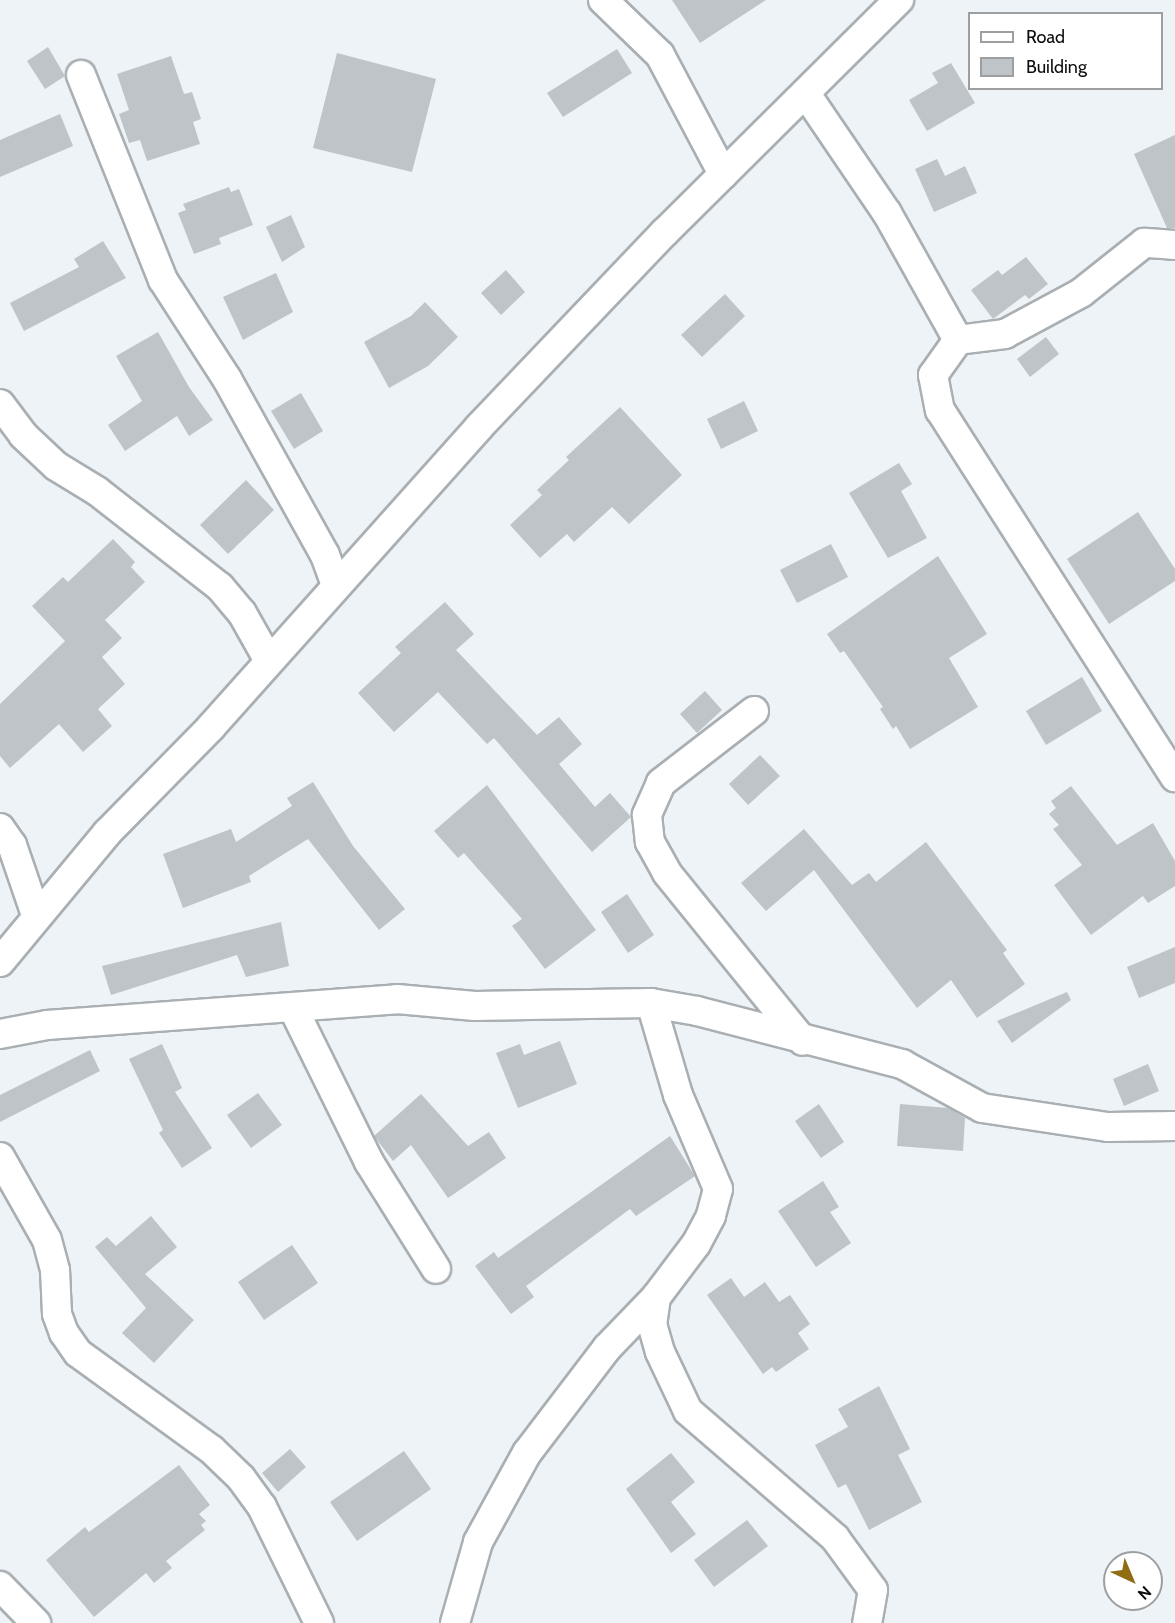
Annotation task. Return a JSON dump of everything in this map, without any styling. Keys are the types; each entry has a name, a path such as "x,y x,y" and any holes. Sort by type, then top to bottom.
{"street":[{"path":"603,0 660,55 723,174"},
{"path":"0,962 36,915 269,661 478,427 723,174 807,94 899,0"},
{"path":"81,75 163,280 227,379 326,555 336,586"},
{"path":"807,94 887,213 958,340"},
{"path":"1175,245 1144,243 1081,293 1005,334 958,340 933,375 940,410 1175,777"},
{"path":"0,404 11,423 56,466 97,491 220,587 242,613 269,661"},
{"path":"754,711 662,783 647,814 650,842 667,873 803,1041"},
{"path":"0,828 12,845 36,915"},
{"path":"0,1034 47,1025 397,999 475,1006 651,1003 697,1011 803,1041 902,1064 982,1108 1108,1127 1175,1126"},
{"path":"455,1623 478,1542 527,1453 607,1347 656,1297 696,1244 711,1216 718,1189 678,1095 651,1003"},
{"path":"293,1008 369,1162 436,1269"},
{"path":"0,1156 47,1240 55,1270 57,1314 64,1333 78,1353 212,1450 241,1478 262,1507 319,1623"},
{"path":"656,1297 652,1324 657,1342 688,1411 835,1539 873,1590 867,1623"},
{"path":"0,1586 36,1623"}],"building":[{"path":"672,0 766,0 700,43"},
{"path":"48,47 65,76 45,89 27,61"},
{"path":"617,49 632,73 563,117 547,93"},
{"path":"337,53 436,79 412,172 313,148"},
{"path":"171,56 184,94 192,92 201,119 193,122 200,144 147,161 140,140 129,143 119,114 129,110 117,74"},
{"path":"951,63 975,103 927,131 909,100 938,83 932,73"},
{"path":"60,114 73,146 0,177 0,140"},
{"path":"1175,135 1175,228 1167,228 1134,154"},
{"path":"937,159 945,176 965,166 977,193 934,212 915,169"},
{"path":"229,187 231,192 239,189 253,225 219,238 221,244 194,254 178,213 186,210 183,204"},
{"path":"291,215 305,247 282,262 266,227"},
{"path":"103,241 126,278 24,331 10,303 79,267 74,259"},
{"path":"1026,257 1048,284 1029,299 1025,295 993,319 971,290 998,270 1002,275"},
{"path":"506,270 525,292 501,315 481,293"},
{"path":"276,273 293,312 243,340 223,297"},
{"path":"725,294 745,316 702,357 681,335"},
{"path":"425,302 458,337 428,366 389,388 364,342 411,316"},
{"path":"158,332 189,387 213,420 189,436 177,416 125,451 108,425 142,401 116,356"},
{"path":"1046,337 1059,354 1030,377 1017,359"},
{"path":"301,393 323,431 294,449 271,411"},
{"path":"744,401 758,431 721,449 707,419"},
{"path":"620,407 682,475 629,524 612,507 574,542 567,534 540,558 510,525 542,495 537,490 569,460 566,457"},
{"path":"899,463 912,484 901,491 927,538 888,558 849,493"},
{"path":"246,480 274,510 228,554 200,525"},
{"path":"1138,512 1175,569 1175,581 1109,624 1067,559"},
{"path":"113,539 135,562 131,567 145,582 105,620 122,638 102,657 125,684 98,709 112,726 83,752 59,724 10,768 0,756 0,704 65,641 32,606 63,577 68,582"},
{"path":"831,544 848,577 797,603 780,570"},
{"path":"938,556 987,634 949,658 978,707 910,749 896,726 893,729 880,709 883,707 844,651 840,653 827,634"},
{"path":"445,602 474,634 456,650 537,735 559,717 582,744 559,764 595,807 610,793 631,817 592,852 494,738 487,744 438,692 394,732 358,693 401,653 395,647"},
{"path":"1082,677 1102,711 1046,745 1026,711"},
{"path":"705,691 722,710 697,733 680,714"},
{"path":"760,755 780,776 748,805 729,784"},
{"path":"313,782 353,846 405,909 379,930 308,839 249,876 251,882 183,908 163,854 231,829 236,842 292,806 287,798"},
{"path":"487,785 596,930 545,969 512,926 522,919 464,853 458,858 434,831"},
{"path":"1071,786 1117,845 1153,823 1175,861 1175,886 1148,903 1143,896 1091,935 1054,885 1082,865 1053,829 1059,825 1049,814 1056,808 1051,801"},
{"path":"804,829 852,885 869,873 876,882 926,842 1007,950 1003,953 1025,984 977,1018 951,980 917,1008 814,870 766,911 741,883"},
{"path":"627,894 654,935 628,953 601,912"},
{"path":"281,922 289,966 246,977 237,955 111,995 102,966"},
{"path":"1175,947 1175,983 1139,998 1127,967"},
{"path":"1067,992 1071,1000 1012,1043 997,1021"},
{"path":"560,1041 577,1084 518,1108 496,1053 520,1044 524,1055"},
{"path":"162,1044 182,1088 175,1092 212,1148 182,1168 159,1133 163,1130 129,1059"},
{"path":"90,1050 100,1071 0,1122 0,1095"},
{"path":"1148,1064 1159,1091 1124,1106 1113,1079"},
{"path":"258,1093 282,1125 251,1148 227,1115"},
{"path":"421,1094 468,1146 489,1132 506,1158 448,1198 411,1145 393,1161 374,1136"},
{"path":"819,1104 844,1142 821,1158 795,1121"},
{"path":"900,1104 948,1108 965,1118 963,1151 897,1146"},
{"path":"670,1136 695,1176 636,1216 630,1209 526,1286 534,1297 511,1314 475,1266 494,1252 498,1258"},
{"path":"823,1181 839,1207 830,1212 851,1243 816,1267 778,1211"},
{"path":"151,1216 177,1247 145,1274 194,1320 154,1363 122,1333 146,1308 95,1247 107,1237 116,1246"},
{"path":"292,1245 318,1283 264,1320 238,1282"},
{"path":"731,1278 744,1297 765,1282 779,1302 790,1295 810,1324 798,1333 809,1349 776,1372 772,1367 763,1374 707,1295"},
{"path":"879,1386 910,1449 898,1455 922,1502 869,1530 846,1484 838,1488 815,1445 848,1427 838,1409"},
{"path":"290,1449 306,1467 278,1492 262,1473"},
{"path":"404,1451 431,1489 357,1541 330,1502"},
{"path":"671,1453 695,1482 671,1502 696,1534 671,1553 626,1489"},
{"path":"179,1465 210,1505 199,1514 206,1521 201,1525 205,1530 166,1561 172,1568 154,1583 146,1573 94,1617 46,1560 85,1527 89,1532"},
{"path":"747,1520 768,1546 714,1587 694,1560"}]}
